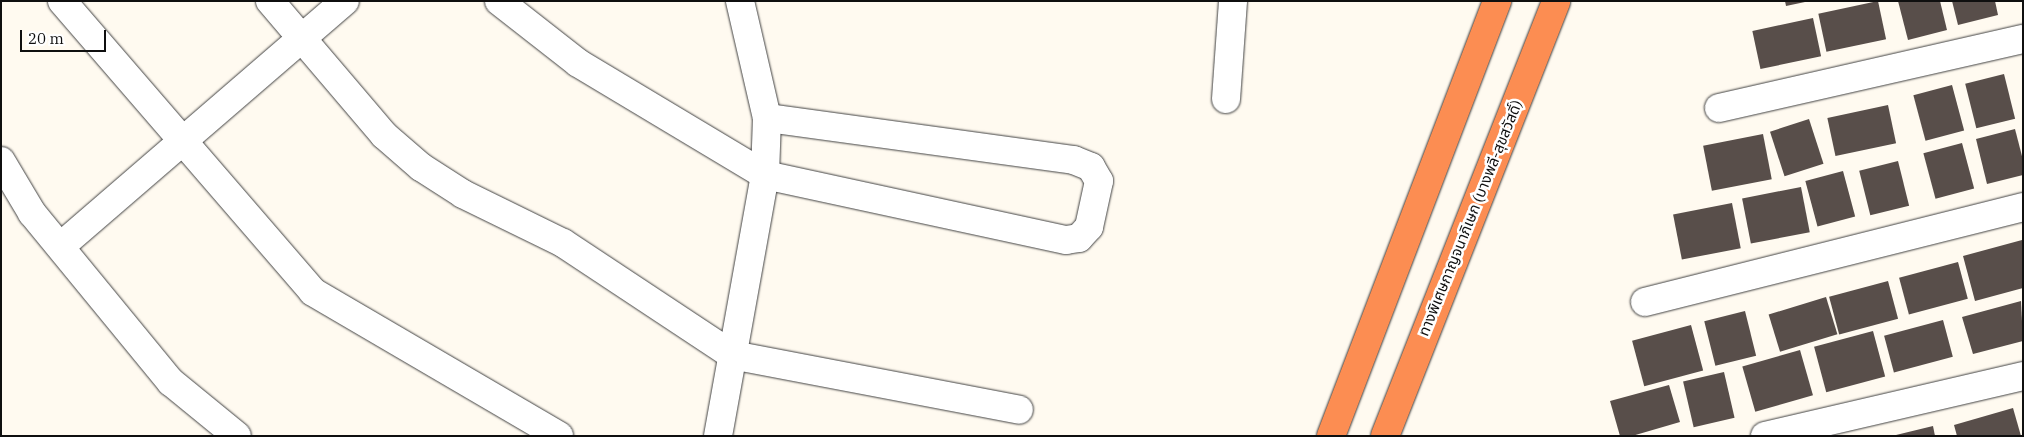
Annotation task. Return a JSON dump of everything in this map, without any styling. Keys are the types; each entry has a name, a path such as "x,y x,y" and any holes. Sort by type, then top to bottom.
{"highway":[{"path":"1331,436 1497,1"},
{"name":"ทางพิเศษกาญจนาภิเษก (บางพลี-สุขสวัสดิ์)","path":"1384,436 1556,1"}],"street":[{"path":"62,1 184,140 285,264 313,292 560,436"},
{"path":"270,1 303,37 384,135 422,167 463,194 563,243 732,355 1019,410"},
{"path":"61,246 345,1"},
{"path":"499,1 578,63 765,175 1066,240 1079,238 1089,227 1099,181 1091,167 1074,160 767,118"},
{"path":"718,436 765,175 767,118 740,1"},
{"path":"1226,99 1232,1"},
{"path":"1719,108 2023,39"},
{"path":"1,161 32,213 171,382 237,436"},
{"path":"1645,302 2023,207"},
{"path":"1765,436 2023,376"}],"building":[{"path":"1785,1 1804,1 1805,2 1786,6"},
{"path":"1878,1 1886,39 1826,52 1818,14"},
{"path":"1898,1 1940,1 1947,30 1908,40"},
{"path":"1952,1 1995,1 1998,15 1958,25"},
{"path":"1813,18 1821,56 1760,69 1752,31"},
{"path":"2004,74 2015,119 1976,128 1965,84"},
{"path":"1952,85 1964,130 1926,141 1913,95"},
{"path":"1888,105 1896,143 1835,156 1827,118"},
{"path":"1809,119 1824,164 1785,176 1770,132"},
{"path":"2015,129 2023,160 2023,175 1987,184 1976,139"},
{"path":"1763,134 1772,179 1712,191 1703,146"},
{"path":"1962,143 1974,188 1936,199 1923,153"},
{"path":"1898,161 1909,206 1870,215 1859,171"},
{"path":"1843,171 1855,216 1817,226 1805,181"},
{"path":"1801,187 1810,232 1751,244 1742,198"},
{"path":"1732,203 1741,248 1682,260 1673,214"},
{"path":"2022,240 2023,288 1975,301 1963,256"},
{"path":"1958,262 1968,299 1909,314 1899,278"},
{"path":"1888,281 1898,319 1839,334 1829,297"},
{"path":"1826,297 1837,334 1780,352 1769,315"},
{"path":"2021,301 2023,341 1973,354 1962,317"},
{"path":"1745,311 1756,356 1715,366 1704,321"},
{"path":"1943,320 1953,357 1894,372 1884,336"},
{"path":"1691,325 1703,370 1644,386 1632,341"},
{"path":"1873,331 1885,376 1826,392 1814,347"},
{"path":"1800,350 1813,395 1755,412 1742,367"},
{"path":"1724,372 1735,418 1694,427 1683,381"},
{"path":"1669,385 1680,422 1632,436 1620,436 1610,401"},
{"path":"2013,408 2021,436 1957,436 1954,425"},
{"path":"1933,426 1935,436 1896,436 1896,435"}]}
